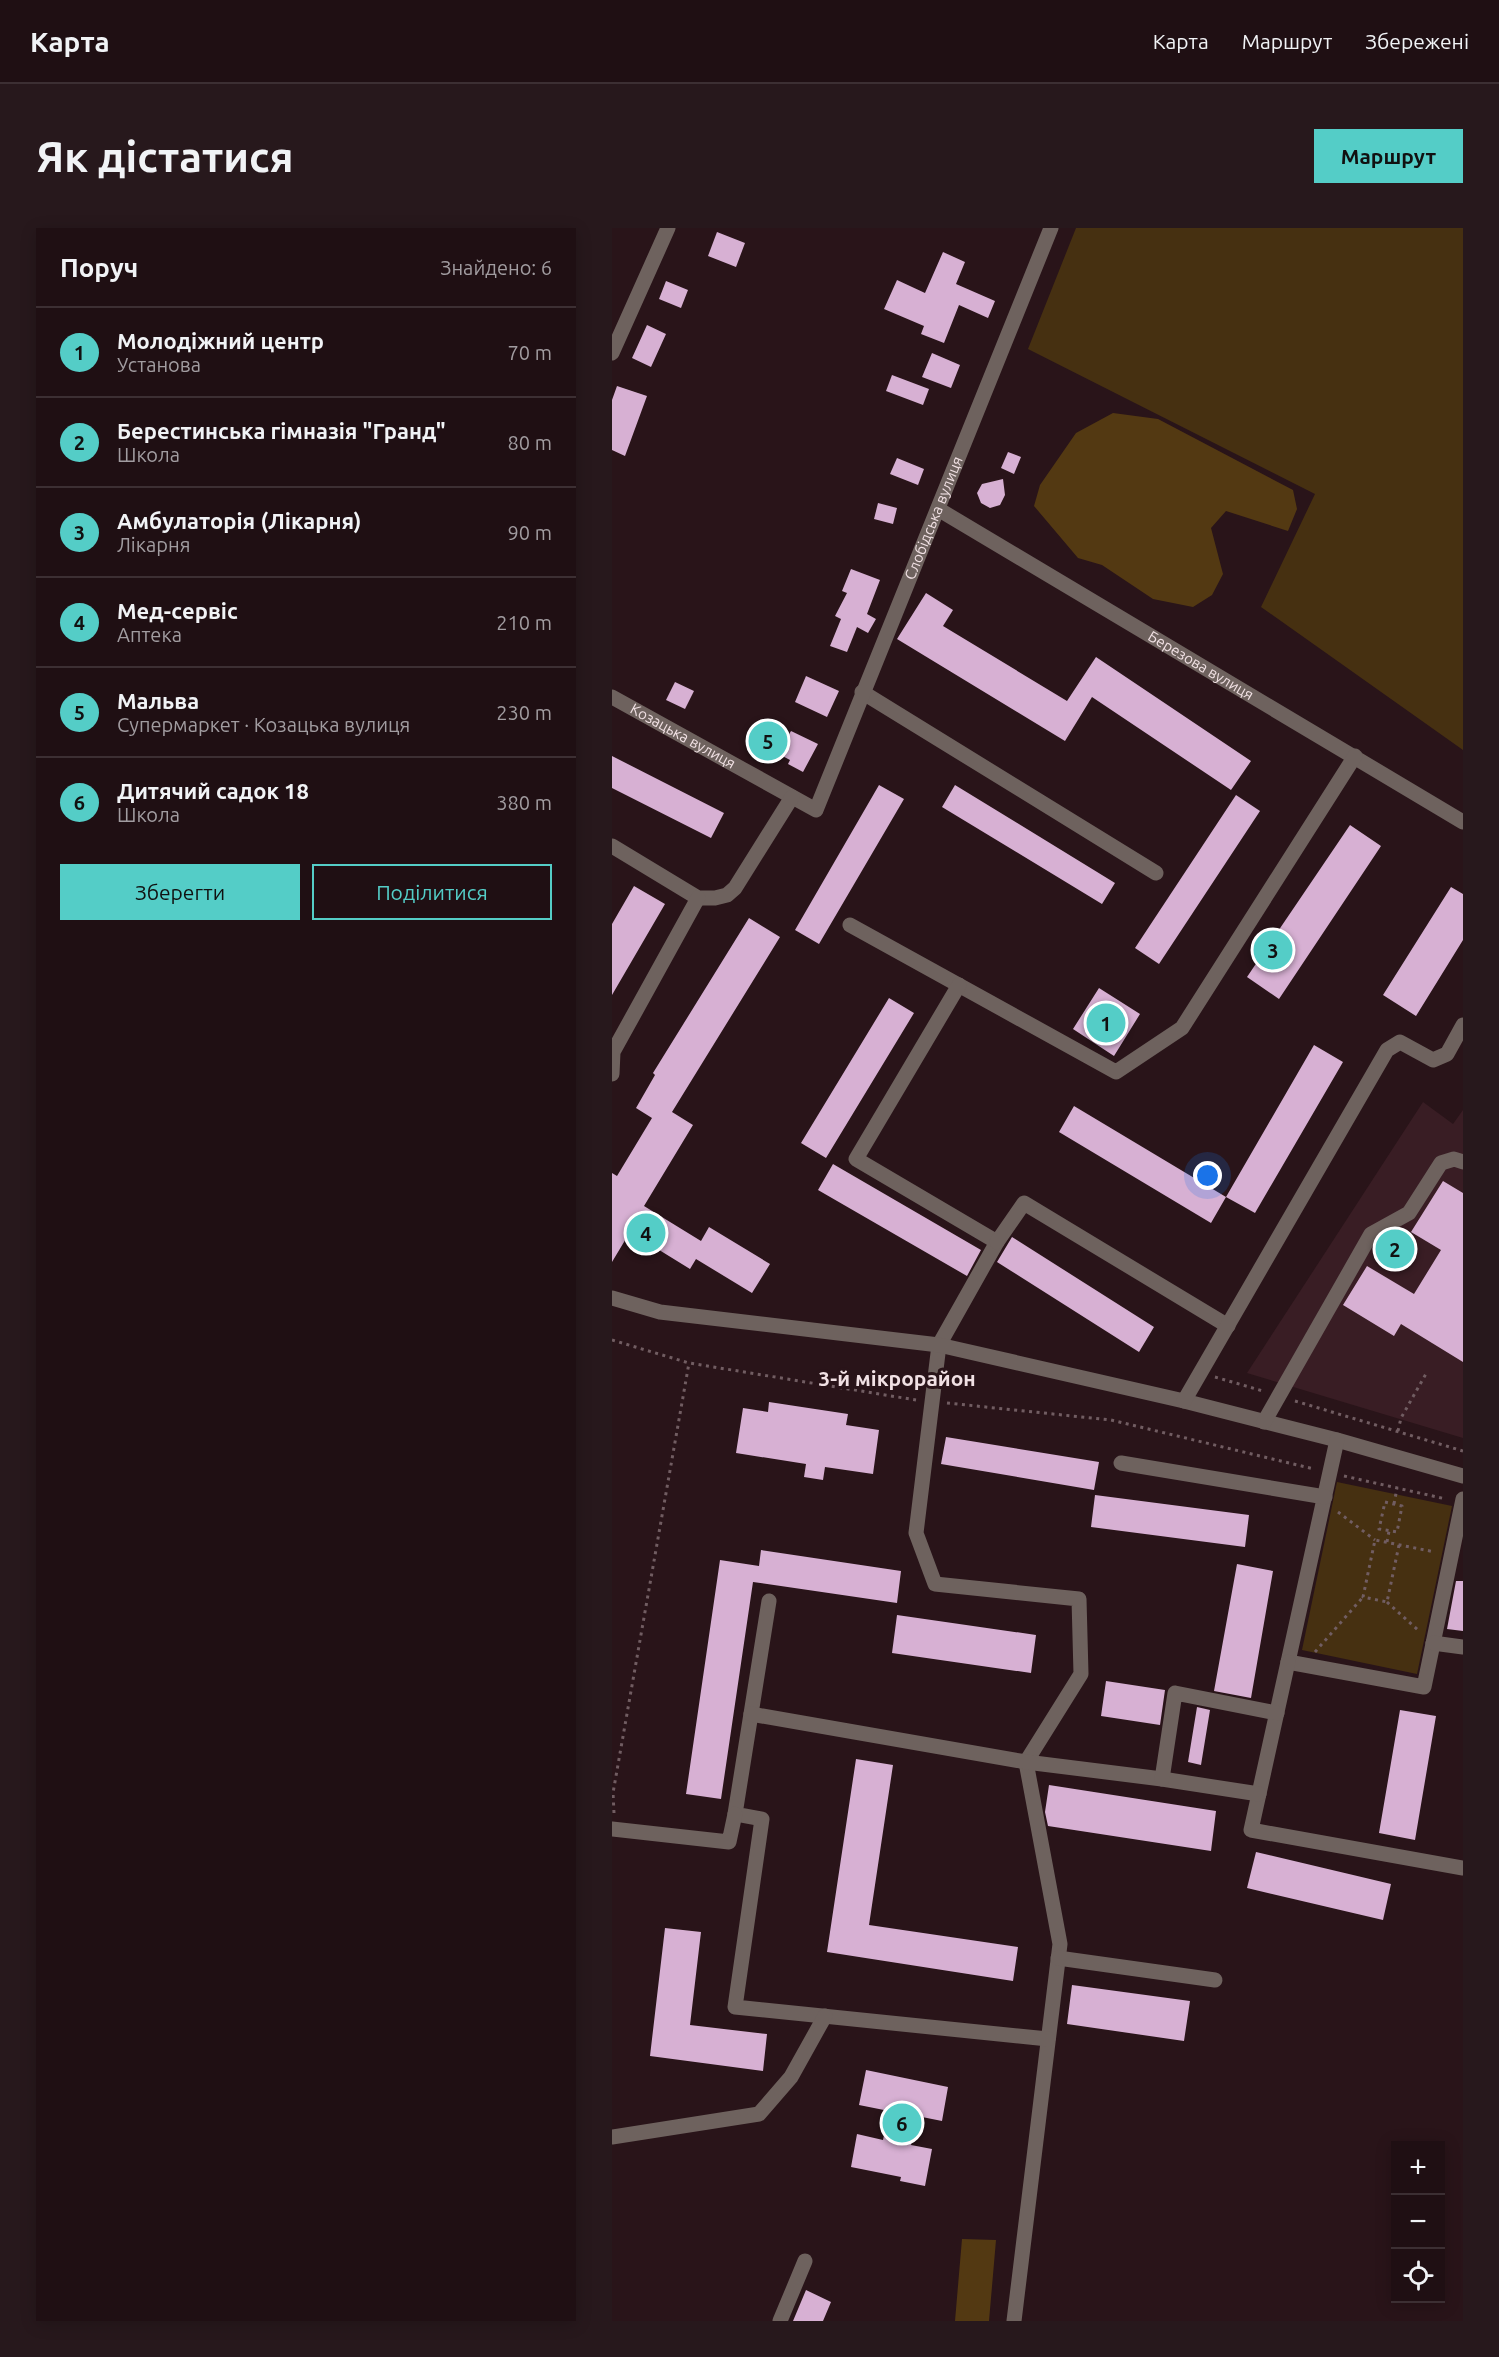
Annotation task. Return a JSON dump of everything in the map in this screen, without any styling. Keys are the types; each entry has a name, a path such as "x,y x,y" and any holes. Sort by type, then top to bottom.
{"street":[{"path":"612,352 668,228"},
{"name":"Слобідська вулиця","path":"816,810 1051,228"},
{"name":"Березова вулиця","path":"938,509 1463,822"},
{"path":"862,692 1156,873"},
{"name":"Козацька вулиця","path":"612,697 816,810"},
{"path":"850,925 1116,1072 1182,1028 1354,756"},
{"path":"612,846 698,898 727,895 735,888 792,796"},
{"path":"612,1074 613,1052 698,898"},
{"path":"958,985 856,1159 997,1242"},
{"path":"1184,1401 1387,1050 1400,1042 1433,1060 1447,1054 1463,1025"},
{"path":"1264,1422 1371,1234 1409,1213 1441,1163 1454,1159 1463,1161"},
{"path":"1014,2321 1060,1944 1026,1762 1081,1674 1079,1599 935,1584 916,1533 939,1345 997,1242 1024,1203 1228,1326"},
{"path":"612,1298 660,1312 939,1345 1184,1401 1337,1440 1463,1476"},
{"path":"1337,1440 1251,1830 1463,1868"},
{"path":"1121,1463 1325,1499"},
{"path":"1288,1662 1424,1687 1463,1501"},
{"path":"613,1829 729,1842 769,1601"},
{"path":"1433,1643 1463,1647"},
{"path":"1161,1779 1175,1693 1277,1713"},
{"path":"751,1714 1026,1762 1259,1794"},
{"path":"735,1814 762,1819 735,2007 1048,2039"},
{"path":"1058,1958 1215,1980"},
{"path":"612,2137 759,2114 791,2077 825,2016"},
{"path":"780,2321 805,2261"}],"path":[{"path":"612,1340 688,1363 931,1402 1111,1420 1330,1473 1463,1501"},
{"path":"613,1829 613,1793 688,1363"},
{"path":"1398,1431 1401,1418 1427,1372"},
{"path":"1202,1373 1267,1392"},
{"path":"1289,1399 1463,1451"},
{"path":"1394,1504 1397,1488"},
{"path":"1325,1499 1375,1540 1451,1555"},
{"path":"1385,1502 1402,1506 1397,1532 1389,1531 1379,1529 1385,1502"},
{"path":"1387,1542 1389,1531"},
{"path":"1304,1665 1363,1597 1375,1540"},
{"path":"1387,1602 1399,1545"},
{"path":"1363,1597 1387,1602 1433,1643"}],"shaded area":[{"path":"1076,228 1463,228 1463,750 1261,607 1315,494 1028,349"},
{"path":"1113,413 1158,419 1293,490 1297,509 1288,531 1226,511 1211,528 1223,574 1212,595 1193,607 1153,599 1102,565 1078,558 1034,506 1040,485 1076,433"},
{"path":"1423,1102 1453,1124 1463,1110 1463,1438 1247,1373"},
{"path":"1337,1482 1452,1506 1417,1674 1302,1650"},
{"path":"962,2239 996,2240 989,2321 955,2321"}],"building":[{"path":"717,232 745,243 736,267 708,256"},
{"path":"943,252 965,262 956,284 995,301 988,318 959,305 944,343 921,334 924,326 884,309 897,280 925,293"},
{"path":"666,281 688,290 681,308 659,299"},
{"path":"647,325 666,334 651,367 632,358"},
{"path":"932,353 960,365 951,388 922,377"},
{"path":"892,375 929,389 923,405 886,391"},
{"path":"617,386 647,396 625,456 612,450 612,400"},
{"path":"1008,452 1021,457 1014,474 1001,468"},
{"path":"897,458 924,469 918,485 890,474"},
{"path":"1003,479 1005,495 1000,505 990,508 981,503 977,493 982,484"},
{"path":"878,503 897,508 893,524 874,519"},
{"path":"851,569 880,580 867,614 876,619 868,633 857,627 847,652 830,646 841,619 835,616 847,593 842,591"},
{"path":"926,593 953,610 943,626 1067,701 1096,657 1251,761 1231,790 1092,697 1065,741 897,639"},
{"path":"806,676 839,691 827,717 795,702"},
{"path":"675,682 694,691 685,709 666,700"},
{"path":"767,725 788,736 791,731 818,744 803,772 788,764 790,760 758,743"},
{"path":"612,756 724,813 711,838 612,788"},
{"path":"879,785 904,799 819,944 795,930"},
{"path":"955,785 1115,883 1102,904 942,807"},
{"path":"1236,795 1260,811 1159,964 1135,948"},
{"path":"1350,825 1381,846 1279,999 1247,977"},
{"path":"634,886 665,904 612,995 612,924"},
{"path":"1451,887 1463,894 1463,940 1416,1016 1383,995"},
{"path":"749,918 780,937 672,1112 693,1125 644,1206 701,1241 709,1227 770,1264 752,1293 696,1259 690,1269 630,1232 612,1262 612,1173 617,1176 652,1118 636,1108 655,1075 653,1073"},
{"path":"1099,988 1140,1014 1114,1056 1073,1029"},
{"path":"889,998 914,1013 826,1158 801,1143"},
{"path":"1314,1045 1343,1062 1255,1213 1226,1197"},
{"path":"1074,1106 1226,1197 1211,1223 1059,1132"},
{"path":"833,1164 981,1250 967,1276 818,1190"},
{"path":"1443,1181 1463,1193 1463,1362 1401,1324 1394,1336 1343,1305 1367,1266 1414,1294 1441,1250 1411,1232"},
{"path":"1012,1237 1154,1327 1139,1352 997,1262"},
{"path":"769,1402 848,1414 846,1425 879,1430 873,1474 825,1467 823,1480 804,1477 806,1464 736,1453 743,1408 768,1412"},
{"path":"946,1437 1099,1462 1094,1490 941,1464"},
{"path":"1095,1495 1249,1515 1245,1547 1091,1527"},
{"path":"761,1550 901,1571 897,1603 753,1582 721,1799 686,1794 720,1560 759,1566"},
{"path":"1237,1564 1273,1571 1251,1698 1214,1691"},
{"path":"1456,1581 1463,1581 1463,1631 1447,1629"},
{"path":"897,1615 1036,1635 1031,1673 892,1653"},
{"path":"1106,1681 1165,1690 1160,1725 1101,1716"},
{"path":"1197,1707 1210,1710 1201,1765 1188,1762"},
{"path":"1400,1710 1436,1716 1415,1840 1379,1833"},
{"path":"856,1759 893,1765 869,1925 1018,1947 1013,1981 827,1952"},
{"path":"1049,1785 1216,1811 1211,1851 1048,1826 1045,1812"},
{"path":"1256,1852 1391,1884 1383,1920 1247,1888"},
{"path":"665,1928 701,1932 690,2025 767,2034 763,2071 650,2056"},
{"path":"1072,1985 1190,2001 1184,2041 1067,2024"},
{"path":"866,2070 948,2087 942,2121 917,2116 911,2145 932,2149 925,2186 900,2181 901,2177 851,2167 857,2134 883,2140 889,2111 859,2105"},
{"path":"806,2290 831,2302 823,2321 793,2321"}],"place":[{"name":"Мальва","path":"768,741"},
{"name":"Амбулаторія (Лікарня)","path":"1273,950"},
{"name":"Молодіжний центр","path":"1106,1023"},
{"name":"Мед-сервіс","path":"646,1233"},
{"name":"Берестинська гімназія \"Гранд\"","path":"1395,1249"},
{"name":"Дитячий садок 18","path":"902,2123"}],"district":[{"name":"3-й мікрорайон","path":"897,1379"}]}
